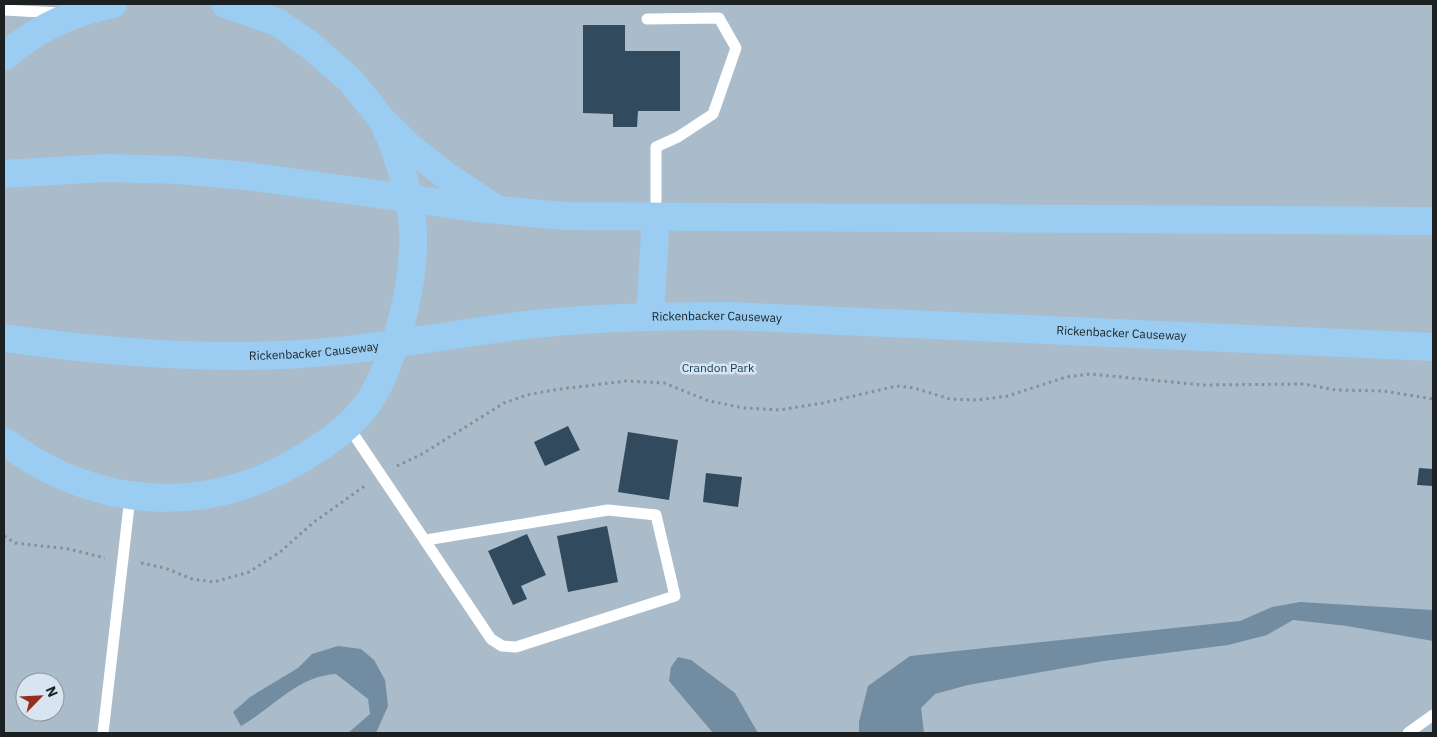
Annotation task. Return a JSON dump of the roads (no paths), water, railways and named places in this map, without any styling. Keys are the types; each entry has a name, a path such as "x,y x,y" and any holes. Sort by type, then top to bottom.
{"main road":[{"path":"4,57 45,28 75,14 113,4"},
{"path":"225,4 277,22 310,45 350,80 384,121 410,147 446,175 496,209"},
{"path":"4,441 30,460 66,478 104,491 130,496 164,499 214,493 248,484 294,463 326,443 359,414 375,392 394,345 407,303 414,237 410,198 405,176 384,121"},
{"path":"4,174 106,168 178,170 247,176 496,209 564,216 1433,221"},
{"path":"370,193 398,225 412,266"},
{"path":"650,316 656,218"},
{"name":"Rickenbacker Causeway","path":"4,338 110,352 212,356 301,354 394,345 545,323 650,316 740,316 1433,346"}],"lane":[{"path":"4,10 75,14"},
{"path":"648,19 719,18 736,48 714,114 678,137 656,147 656,218"},
{"path":"347,425 426,540 491,640 502,646 516,647 674,596 656,515 608,510 426,540"},
{"path":"103,733 130,496"},
{"path":"1408,733 1433,716"}],"park label":[{"name":"Crandon Park","path":"718,368"}]}
